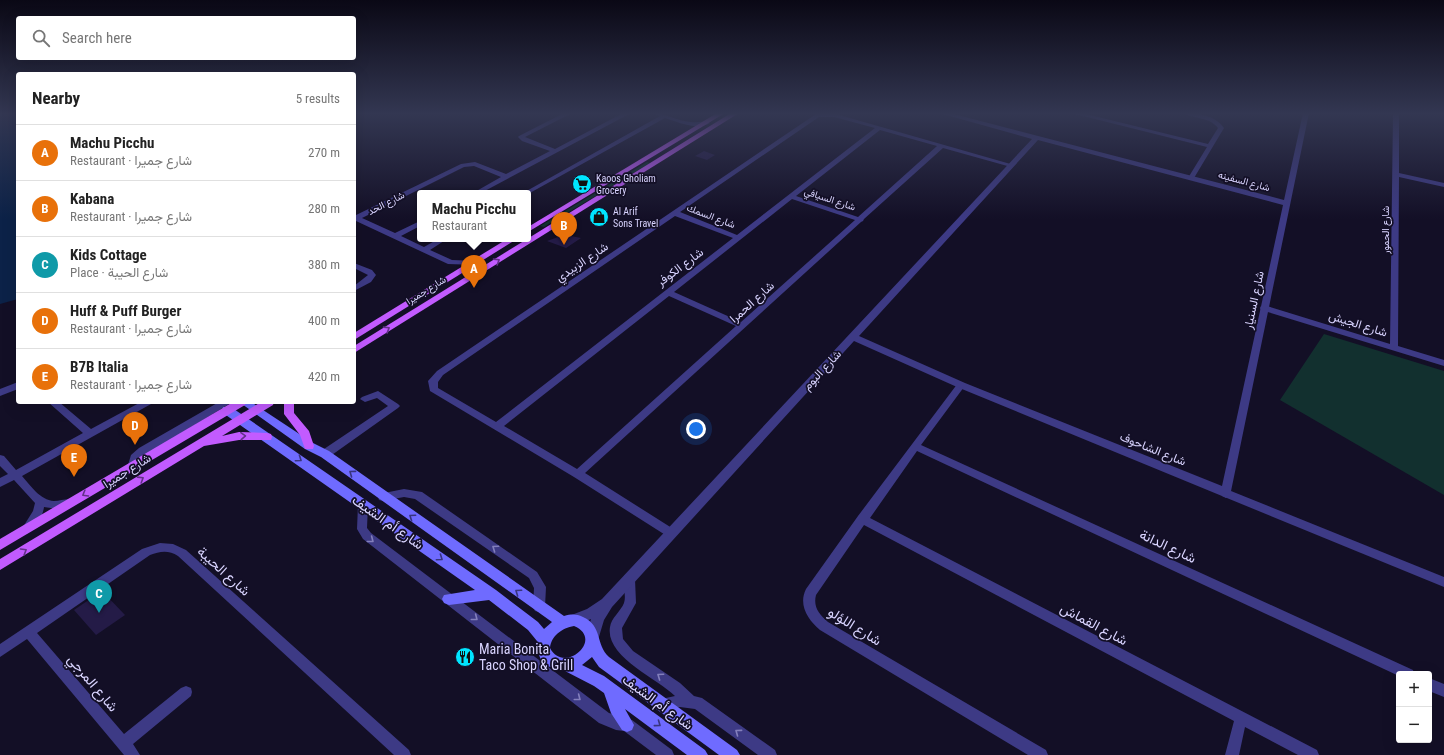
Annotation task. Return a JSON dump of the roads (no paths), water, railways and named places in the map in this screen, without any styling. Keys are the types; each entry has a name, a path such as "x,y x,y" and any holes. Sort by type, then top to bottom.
{"main road":[{"path":"531,228 663,148"},
{"name":"شارع جميرا","path":"531,240 679,148"},
{"name":"شارع جميرا","path":"356,336 508,242"},
{"name":"شارع جميرا","path":"356,349 528,242"},
{"name":"شارع أم الشيف","path":"247,404 309,446 325,454 539,607 568,621"},
{"name":"شارع جميرا","path":"0,565 266,404"},
{"path":"289,404 289,414 305,434 309,446"},
{"name":"شارع جميرا","path":"0,545 133,465 227,406"},
{"name":"شارع أم الشيف","path":"227,406 267,437 491,594 533,626 544,640"},
{"path":"193,447 232,437 267,437"},
{"path":"449,599 491,594"},
{"path":"568,621 579,621 588,627 593,639 587,654 581,660 567,665 553,662 548,658 545,652 544,640 551,629 568,621"},
{"name":"شارع أم الشيف","path":"593,639 598,656 604,662 732,755"},
{"name":"شارع أم الشيف","path":"567,665 589,675 610,689 700,755"},
{"path":"610,689 616,708 627,725"}],"street":[{"path":"545,148 555,152"},
{"path":"482,190 562,148"},
{"path":"531,190 607,148"},
{"name":"شارع الزبيدي","path":"671,533 578,474 436,392 432,385 435,377 770,148"},
{"name":"شارع الكوفر","path":"496,427 667,292 740,238 853,148"},
{"name":"شارع الحمرا","path":"578,474 861,220 939,148"},
{"name":"شارع الزبيدي","path":"949,148 1011,165"},
{"name":"شارع البوم","path":"593,639 598,619 607,603 1027,148"},
{"name":"شارع السفينه","path":"1076,148 1286,203"},
{"path":"1191,178 1209,148"},
{"name":"شارع السنيار","path":"1226,493 1298,148"},
{"name":"شارع الحمور","path":"1394,348 1395,148"},
{"name":"شارع الحد","path":"356,218 462,165 475,164 507,177"},
{"path":"1395,174 1444,185"},
{"name":"شارع السيافي","path":"792,197 861,220"},
{"name":"شارع السمك","path":"675,213 740,238"},
{"path":"356,218 451,262 474,263"},
{"path":"395,236 417,225"},
{"path":"424,250 438,242"},
{"path":"450,277 451,262"},
{"path":"356,265 372,275 368,280 356,288"},
{"path":"667,292 742,326"},
{"name":"شارع الجيش","path":"1264,308 1444,363"},
{"name":"شارع الشاحوف","path":"852,337 961,385 1444,582"},
{"name":"شارع اللؤلو","path":"961,385 862,519 810,593 809,603 813,615 824,626 1041,755"},
{"path":"0,393 16,386"},
{"path":"325,454 395,406 378,394 365,399"},
{"path":"55,404 90,434"},
{"path":"0,483 144,404"},
{"name":"شارع الدانة","path":"915,446 1402,671"},
{"path":"0,459 16,474 40,502 55,505 71,502"},
{"path":"383,496 404,493 418,495 533,575 540,586 539,607"},
{"path":"27,529 36,517 40,502"},
{"path":"363,505 361,525 364,534 604,718 616,723 627,725 667,755"},
{"name":"شارع القماش","path":"862,519 1312,755"},
{"name":"شارع الحيبة","path":"0,651 146,552 156,548 173,548 182,553 402,754"},
{"path":"629,579 630,604 616,627 617,641 629,655 675,687 690,701 704,707 770,755"},
{"name":"شارع البوم","path":"568,621 592,613 607,603"},
{"name":"شارع المرجي","path":"29,632 133,755"},
{"path":"1432,685 1444,691"},
{"path":"123,743 186,692"},
{"path":"662,705 680,701 690,701"},
{"path":"1232,755 1241,718"}],"water":[{"path":"0,148 16,148 16,300 0,304"}],"place":[{"name":"Kaoos Gholiam Grocery","path":"582,184"},
{"name":"Al Arif Sons Travel","path":"599,217"},
{"name":"Kabana","path":"564,245"},
{"name":"Machu Picchu","path":"474,288"},
{"name":"Huff & Puff Burger","path":"135,445"},
{"name":"B7B Italia","path":"74,477"},
{"name":"Kids Cottage","path":"99,613"},
{"name":"Maria Bonita Taco Shop & Grill","path":"465,657"}]}
